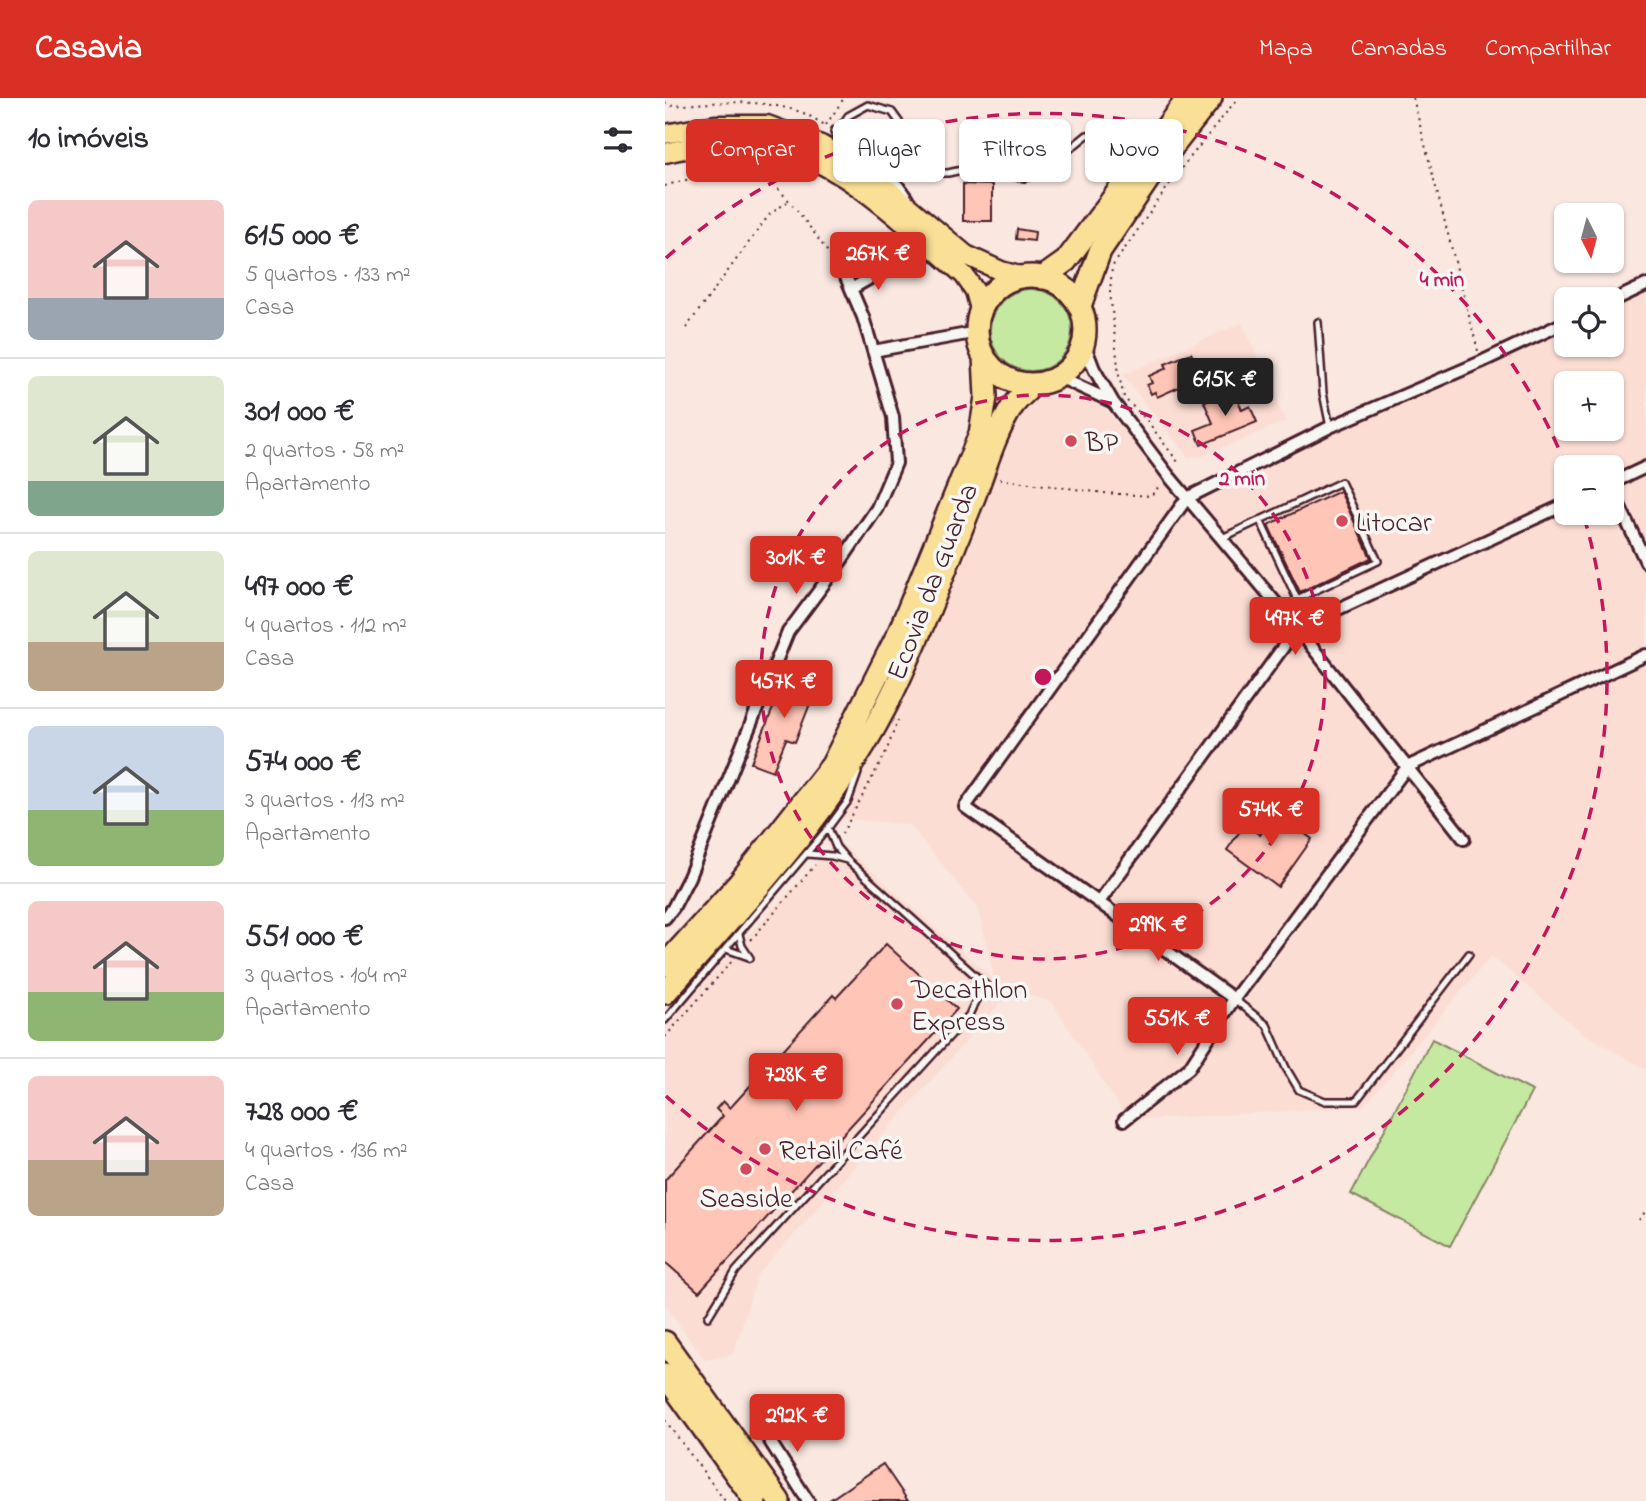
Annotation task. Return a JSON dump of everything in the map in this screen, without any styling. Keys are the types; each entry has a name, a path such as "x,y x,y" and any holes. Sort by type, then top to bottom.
{"highway":[{"path":"665,965 739,884 832,765 900,630 979,434 986,397 979,322 987,300 997,289 1009,282 1032,277 1066,261 1188,98"},
{"path":"1080,306 1100,251 1156,168 1212,98"},
{"path":"984,356 993,368 1005,377 1019,383 1034,384 1059,377 1079,356 1086,330 1080,306 1070,293 1057,283 1032,277"},
{"path":"665,993 785,856 836,787 877,722 896,687 928,612 995,443 1013,406 1034,384"},
{"path":"665,1342 779,1501"},
{"path":"665,1375 755,1501"}],"main road":[{"path":"665,134 715,125 767,125 821,145 867,172 966,255 1001,271 1032,277"},
{"path":"665,153 716,142 764,144 814,159 860,189 964,275 975,291 979,322"}],"street":[{"path":"893,182 919,215"},
{"path":"851,289 888,268"},
{"path":"665,918 689,877 788,632 877,509 896,463 893,417 863,317 846,277"},
{"path":"1624,295 1646,285"},
{"path":"873,351 979,322"},
{"path":"1234,999 965,807 1187,498 1330,427 1554,329"},
{"path":"1084,343 1094,369 1113,402 1168,475 1297,628 1464,839"},
{"path":"1059,377 1113,402"},
{"path":"1624,477 1646,467"},
{"path":"1099,902 1297,628 1554,510"},
{"path":"1624,515 1646,562"},
{"path":"1124,1120 1189,1068 1234,999 1407,766 1646,655"},
{"path":"759,1424 808,1501"}],"lane":[{"path":"846,119 868,105 891,112 896,119"},
{"path":"945,173 966,169 1025,178 1040,173 1087,135 1104,134 1119,145 1120,165 1104,213"},
{"path":"1318,322 1322,393 1330,427"},
{"path":"1221,538 1341,482 1378,561 1297,599 1260,520"},
{"path":"665,1020 807,854 848,801 877,722"},
{"path":"708,1317 736,1271 969,1015 975,1002 988,987 847,860 834,843 828,828"},
{"path":"807,854 847,860"},
{"path":"739,934 742,951"},
{"path":"726,949 742,951 750,958"},
{"path":"1234,999 1267,1026 1299,1090 1325,1101 1356,1101 1469,954"}],"path":[{"path":"665,103 673,106 729,102 769,106 803,113 825,125 844,98"},
{"path":"1168,475 1178,462 1145,418 1125,398 1119,376 1110,292 1112,267 1176,175 1238,98"},
{"path":"1413,98 1481,362"},
{"path":"665,186 685,178 731,174 761,177 778,188 846,277"},
{"path":"686,328 769,215 788,201"},
{"name":"Ecovia da Guarda","path":"992,478 1104,493 1151,496 1168,475"},
{"name":"Ecovia da Guarda","path":"834,843 843,832 885,752 900,715"},
{"path":"665,1037 823,855"},
{"path":"1639,1220 1646,1211"},
{"path":"665,1420 725,1501"}],"shaded area":[{"path":"1646,285 1646,1069 1583,1033 1491,956 1363,1107 1128,1120 1052,1002 1000,986 1008,994 757,1276 733,1354 705,1360 665,1305 665,1026 837,840 995,981 978,909 910,825 833,817 866,768 896,715 924,653 1015,419 1032,402 1058,394 1082,394 1100,405 1188,498 1554,328 1554,357 1624,357 1624,295"},
{"path":"1242,323 1286,421 1203,456 1188,457 1123,375"}],"green space":[{"path":"1031,289 1047,292 1060,301 1069,314 1072,330 1069,346 1060,359 1047,368 1031,371 1015,368 1002,359 993,346 990,330 993,314 1002,301 1015,292"},
{"path":"1432,1039 1532,1091 1450,1246 1351,1194"}],"building":[{"path":"963,184 992,185 992,221 963,221"},
{"path":"1017,229 1035,232 1034,241 1016,239"},
{"path":"1191,353 1202,377 1157,397 1155,392 1151,394 1147,385 1152,383 1149,376 1167,368 1165,364"},
{"path":"1234,390 1242,410 1250,406 1257,422 1201,445 1195,430 1213,423 1204,402"},
{"path":"1340,491 1371,558 1300,592 1268,525"},
{"path":"787,673 817,686 795,742 786,739 773,771 751,763"},
{"path":"1276,812 1312,839 1278,887 1227,850 1245,824 1260,835"},
{"path":"886,944 957,1009 699,1292 665,1262 665,1180 723,1116 716,1109 723,1101 730,1108 833,995 836,998"},
{"path":"883,1464 908,1501 828,1501"}],"place":[{"name":"BP","path":"1071,441"},
{"name":"Litocar","path":"1342,521"},
{"name":"Decathlon Express","path":"897,1004"},
{"name":"Retail Café","path":"765,1149"},
{"name":"Seaside","path":"746,1169"}]}
